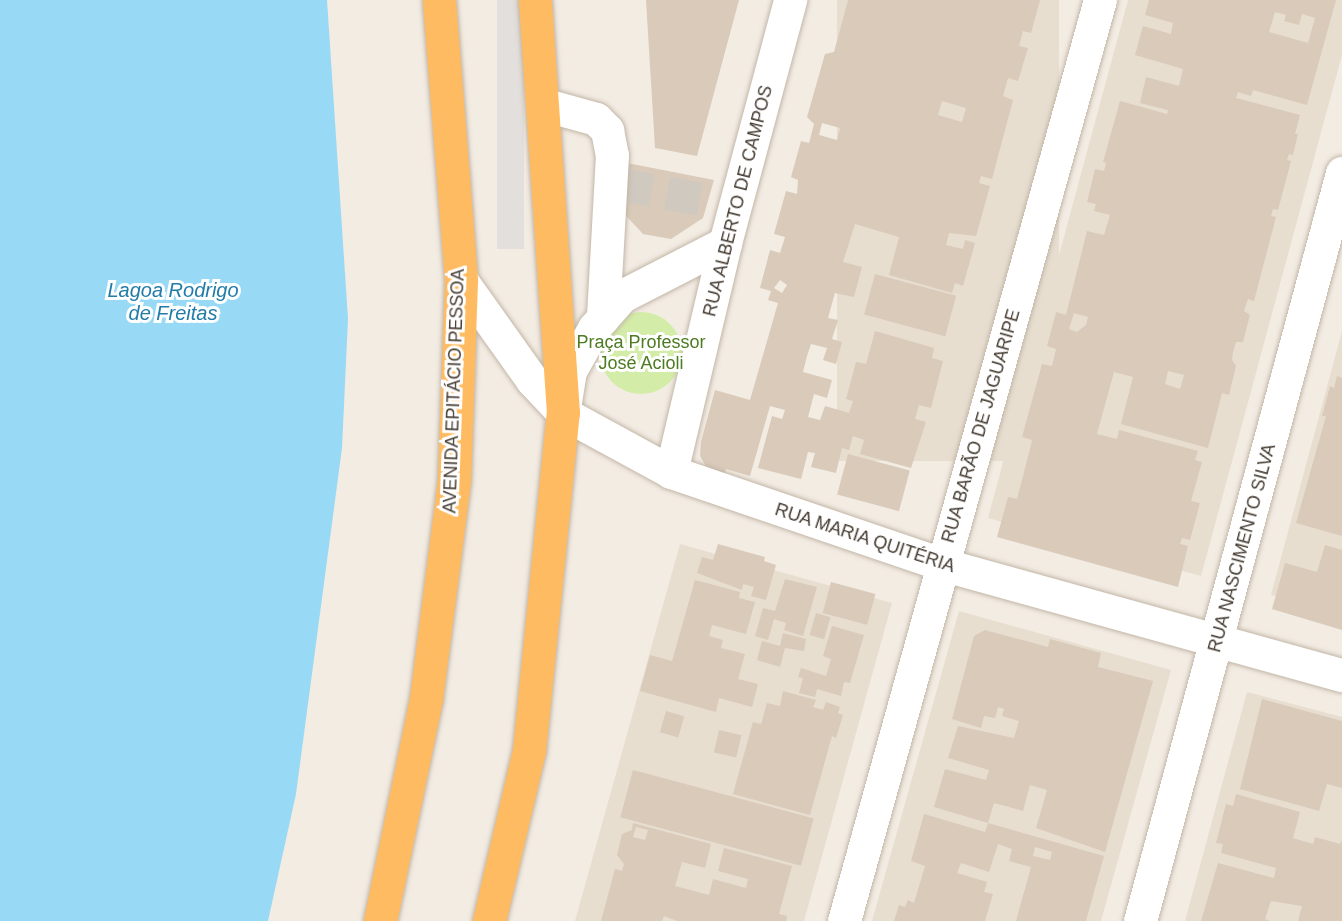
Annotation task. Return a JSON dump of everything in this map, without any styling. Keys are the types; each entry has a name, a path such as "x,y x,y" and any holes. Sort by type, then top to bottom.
{"highway":[{"name":"AVENIDA EPITÁCIO PESSOA","path":"380,921 426,699 454,481 461,280 440,0"},
{"path":"489,921 529,751 563,413 535,0"}],"street":[{"name":"RUA ALBERTO DE CAMPOS","path":"671,472 725,243 722,201 790,0"},
{"name":"RUA BARÃO DE JAGUARIPE","path":"844,921 941,564 1100,0"},
{"path":"542,104 596,119 607,130 615,184 603,318"},
{"name":"RUA NASCIMENTO SILVA","path":"1140,921 1218,642 1342,173"},
{"path":"563,413 570,370 603,318 622,296 725,243"},
{"name":"RUA MARIA QUITÉRIA","path":"461,280 532,380 563,413 671,472 941,564 1342,675"}],"shaded area":[{"path":"497,0 524,0 524,249 497,249"},
{"path":"837,0 1059,0 1059,461 837,461"},
{"path":"1128,0 1342,0 1342,55 1201,576 988,518"},
{"path":"1342,331 1342,615 1271,595"},
{"path":"680,544 892,603 804,921 575,921"},
{"path":"959,611 1171,670 1101,921 872,921"},
{"path":"1247,692 1342,717 1342,921 1185,921"}],"green space":[{"name":"Praça Professor José Acioli","path":"641,312 657,315 670,324 679,337 682,353 679,369 670,382 657,391 641,394 625,391 612,382 603,369 600,353 603,337 612,324 625,315"}],"water":[{"name":"Lagoa Rodrigo de Freitas","path":"0,0 327,0 348,319 342,448 296,794 268,921 0,921"}],"building":[{"path":"646,0 739,0 697,156 655,148"},
{"path":"848,0 1040,0 1031,33 1023,31 1019,46 1028,48 1018,81 1008,78 1003,96 1013,100 992,179 981,176 979,183 990,186 976,236 949,233 946,245 963,249 965,240 975,243 963,286 955,283 952,293 889,275 899,237 855,224 843,262 862,267 854,297 835,293 828,318 838,320 832,339 842,342 836,364 823,360 827,348 811,344 807,356 803,372 832,380 827,398 814,394 808,417 820,420 825,406 849,413 853,401 846,399 856,362 866,364 875,331 934,348 932,358 943,361 931,408 919,405 915,419 926,422 911,468 860,454 864,440 853,436 849,450 842,448 836,473 811,467 815,453 808,452 801,479 758,468 772,416 782,419 785,410 770,406 750,476 726,469 724,477 707,468 700,456 701,442 715,390 750,400 778,303 768,300 771,291 760,288 770,250 780,253 785,237 774,234 786,191 797,194 798,180 791,177 801,141 809,143 814,124 807,117 825,54 834,52","holes":["942,101 966,108 962,122 938,115","822,123 840,128 837,140 819,135","780,280 787,285 782,293 774,288"]},
{"path":"1149,0 1336,0 1307,105 1253,90 1251,96 1238,92 1236,98 1300,115 1293,155 1289,154 1287,160 1291,161 1278,210 1273,209 1271,216 1276,217 1254,301 1248,299 1244,311 1250,315 1243,342 1236,342 1233,352 1232,360 1236,366 1229,395 1222,393 1208,448 1121,424 1133,377 1114,372 1097,434 1117,439 1119,430 1198,451 1195,460 1202,462 1191,501 1200,503 1190,540 1182,538 1180,544 1188,546 1178,587 997,537 1008,497 1017,499 1032,440 1022,437 1042,364 1052,366 1056,349 1047,346 1056,312 1066,315 1087,231 1104,235 1110,215 1094,211 1096,204 1087,202 1095,169 1104,171 1106,163 1103,162 1120,101 1167,114 1168,110 1140,103 1146,77 1179,86 1183,69 1135,55 1143,26 1171,34 1173,23 1145,15","holes":["1275,12 1286,15 1284,21 1299,25 1302,14 1315,18 1308,43 1269,32","1074,313 1088,317 1086,325 1077,332 1069,329","1168,371 1184,375 1180,389 1165,384"]},
{"path":"622,162 714,180 703,218 671,239 643,234 617,206"},
{"path":"875,274 956,296 945,336 864,315"},
{"path":"1337,376 1342,378 1342,536 1296,523 1326,416 1322,416 1330,386 1334,388"},
{"path":"848,454 910,471 899,511 837,495"},
{"path":"718,544 765,557 764,561 776,565 766,600 751,596 754,587 743,584 742,590 697,573 702,557 713,560"},
{"path":"1325,545 1342,550 1342,630 1272,609 1285,563 1317,572"},
{"path":"785,579 817,587 803,636 784,630 786,623 774,619 768,640 755,636 763,608 775,611"},
{"path":"695,580 740,592 739,598 755,602 746,634 712,625 709,636 723,640 721,648 745,654 738,679 758,684 752,707 719,698 716,712 640,691 650,655 672,661"},
{"path":"831,582 875,594 867,625 823,613"},
{"path":"816,613 830,617 824,639 810,635"},
{"path":"832,626 864,635 850,683 844,682 841,696 817,689 815,697 799,693 803,678 798,677 801,668 826,676 831,659 823,656"},
{"path":"985,630 1048,647 1050,639 1101,653 1098,667 1153,681 1105,852 1036,828 1047,790 1030,785 1023,811 994,803 988,823 934,807 945,769 986,780 989,770 948,758 958,726 1014,738 1019,721 1002,716 1004,709 998,707 995,718 984,716 981,728 952,719 974,636"},
{"path":"783,633 806,639 804,651 785,648 780,667 757,660 762,641 780,646"},
{"path":"783,691 816,700 813,707 823,710 826,702 840,707 838,713 843,715 836,738 832,736 810,815 733,794 753,722 761,724 767,703 780,706"},
{"path":"1262,699 1342,721 1342,788 1327,784 1319,811 1240,789"},
{"path":"666,711 684,716 678,737 660,732"},
{"path":"719,730 741,735 736,758 714,752"},
{"path":"633,770 814,818 801,866 620,817"},
{"path":"1236,794 1300,812 1293,838 1313,844 1315,837 1340,844 1342,840 1342,921 1298,921 1302,906 1271,901 1265,919 1270,921 1201,921 1218,863 1274,878 1276,868 1221,853 1223,844 1216,843 1226,804 1233,806"},
{"path":"924,814 985,832 988,823 1104,856 1086,921 1016,921 1031,867 1009,861 1012,849 998,844 989,872 961,863 957,873 987,882 984,892 993,894 985,921 894,921 899,905 905,907 908,900 914,903 925,866 911,861","holes":["1035,847 1052,852 1050,860 1033,856"]},
{"path":"633,823 711,844 705,868 682,862 675,886 709,895 713,879 746,888 748,879 718,871 724,848 792,866 779,914 787,916 786,921 677,921 664,916 662,921 601,921 615,869 622,871 624,864 617,855 622,834 632,830","holes":["636,827 648,830 645,840 633,837"]}],"tunnel":[{"path":"619,184 708,200"}]}
